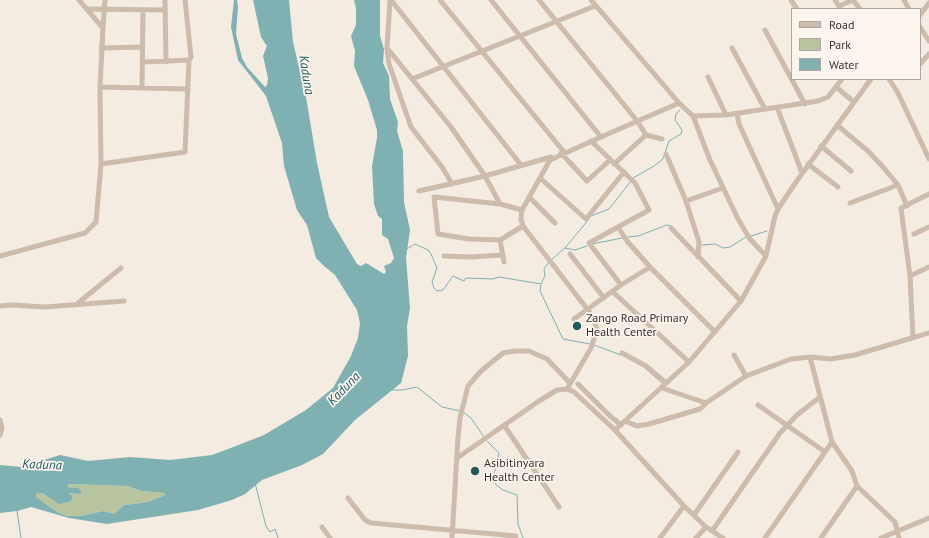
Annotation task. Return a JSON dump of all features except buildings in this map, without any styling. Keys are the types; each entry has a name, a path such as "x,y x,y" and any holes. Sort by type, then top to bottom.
{"street":[{"path":"79,0 103,28"},
{"path":"0,256 85,233 92,228 96,222 98,214 101,164 100,87 101,48 106,9 105,0"},
{"path":"165,0 166,62"},
{"path":"101,164 185,152 189,60 191,57 185,0"},
{"path":"390,0 387,48 389,64 411,127 442,167 452,184"},
{"path":"390,0 520,165"},
{"path":"440,0 587,181 646,135"},
{"path":"491,0 601,136"},
{"path":"539,0 638,122 646,135 662,139"},
{"path":"592,0 595,6 679,103 693,116 723,188 746,234 766,256"},
{"path":"835,0 840,8 853,0 859,8"},
{"path":"921,14 929,3"},
{"path":"412,79 483,52 595,6"},
{"path":"88,9 165,10"},
{"path":"142,88 144,62 143,10"},
{"path":"921,29 929,41"},
{"path":"765,30 791,78"},
{"path":"101,48 143,47"},
{"path":"387,48 450,127 485,176 500,204"},
{"path":"732,48 765,109"},
{"path":"921,63 929,54"},
{"path":"144,62 189,60"},
{"path":"708,76 726,115"},
{"path":"792,80 805,104"},
{"path":"615,430 689,362 741,301 766,256 778,209 808,164 870,80"},
{"path":"890,80 898,93 929,159"},
{"path":"693,116 726,115 818,102 828,97 839,82 854,102"},
{"path":"100,87 188,89"},
{"path":"419,191 485,176 552,157 638,122 679,103"},
{"path":"777,107 802,173"},
{"path":"737,113 739,124 778,209"},
{"path":"837,125 868,151 898,185 907,206"},
{"path":"591,141 635,183 649,210 589,243 621,285"},
{"path":"822,146 851,171"},
{"path":"666,154 686,201 699,242 698,257"},
{"path":"457,458 504,424 557,390 569,386 593,346 597,329 594,320 548,257 523,226 521,219 522,210 552,157"},
{"path":"808,164 838,187"},
{"path":"540,178 586,219 624,172"},
{"path":"850,203 898,185"},
{"path":"686,201 723,188"},
{"path":"913,338 910,276 901,208 929,194"},
{"path":"522,210 500,204 434,197 438,234 469,239 500,240 523,226"},
{"path":"530,198 555,223"},
{"path":"618,226 626,241 650,267 716,332"},
{"path":"914,234 929,226"},
{"path":"671,228 741,301"},
{"path":"500,240 504,262"},
{"path":"570,254 604,298"},
{"path":"444,256 471,257 503,255"},
{"path":"574,319 621,285 650,267"},
{"path":"910,276 929,267"},
{"path":"78,303 121,268"},
{"path":"613,292 689,362"},
{"path":"0,306 12,305 45,307 78,303 124,301"},
{"path":"578,384 610,416 623,423 638,426 700,409 746,376 790,359 810,357 826,359 849,356 929,333"},
{"path":"452,538 460,418 468,386 481,371 503,353 529,351 548,359 574,392 615,430 684,506 712,532 723,538"},
{"path":"622,353 646,366 666,383"},
{"path":"734,356 746,376"},
{"path":"810,357 832,442 852,472 857,486 867,497 891,517 899,538"},
{"path":"662,388 706,404"},
{"path":"712,532 786,426 820,397"},
{"path":"758,405 825,452"},
{"path":"0,420 2,428 0,435"},
{"path":"504,424 559,507"},
{"path":"765,538 832,442"},
{"path":"694,515 738,452"},
{"path":"821,538 857,486"},
{"path":"348,498 365,520 371,522 516,536"},
{"path":"660,538 684,506"},
{"path":"881,538 897,530 929,518"},
{"path":"322,527 330,538"},
{"path":"696,538 706,527"}],"green space":[{"path":"69,484 128,486 141,491 165,493 165,495 148,502 124,505 114,514 103,511 81,516 67,516 57,512 36,497 37,493 42,493 55,501 69,493 79,494 75,488 67,487"}],"water":[{"name":"Kaduna","path":"234,0 237,0 236,34 242,58 247,67 265,87 267,85 268,78 263,56 267,46 261,37 253,0 289,0 293,42 306,97 317,163 329,217 357,264 361,266 366,263 384,274 386,272 384,266 391,263 394,258 388,239 382,235 382,219 378,216 374,204 372,166 377,130 368,100 354,66 355,51 351,36 356,25 356,8 354,0 380,0 380,36 384,49 383,63 389,76 390,99 398,122 397,131 403,151 404,202 410,230 406,258 410,308 407,326 408,356 401,383 355,420 323,454 302,465 262,480 245,494 232,500 198,510 107,524 69,518 31,507 17,511 0,513 0,465 22,467 60,455 88,461 130,457 170,460 212,455 264,435 306,410 333,388 351,356 358,338 360,323 357,310 335,275 316,258 307,225 297,210 284,166 282,143 266,96 238,60 231,27","holes":["69,484 128,486 141,491 165,493 165,495 148,502 124,505 114,514 103,511 81,516 67,516 57,512 36,497 37,493 42,493 59,504 69,502 73,498 69,493 79,494 82,492 78,488 67,487"]}],"waterway":[{"path":"665,153 669,141 681,134 682,130 675,120 676,114 680,110"},
{"path":"633,178 654,166 662,160 664,156"},
{"path":"591,216 609,209 631,181"},
{"path":"551,260 565,248 589,219"},
{"path":"628,237 638,236 667,225 671,226"},
{"path":"751,236 767,231"},
{"path":"702,245 715,244 723,248 730,247 746,237"},
{"path":"592,244 622,238"},
{"path":"405,250 415,244 428,250 437,268 432,282 437,291 443,290 453,276 464,281 466,278 493,279 499,277 541,284 545,276 544,269 549,262"},
{"path":"565,248 575,250 587,246"},
{"path":"541,285 540,291 563,339 590,344"},
{"path":"594,345 621,355"},
{"path":"645,368 662,383"},
{"path":"390,390 402,390 417,387 442,407 460,411"},
{"path":"463,412 471,418 484,437"},
{"path":"487,441 499,453 494,474 496,485 503,490 517,495 518,524 523,538"},
{"path":"255,483 266,526 270,532 275,529 278,538"},
{"path":"17,511 21,538"}],"place":[{"name":"Zango Road Primary Health Center","path":"577,326"},
{"name":"Asibitinyara Health Center","path":"475,471"}]}
